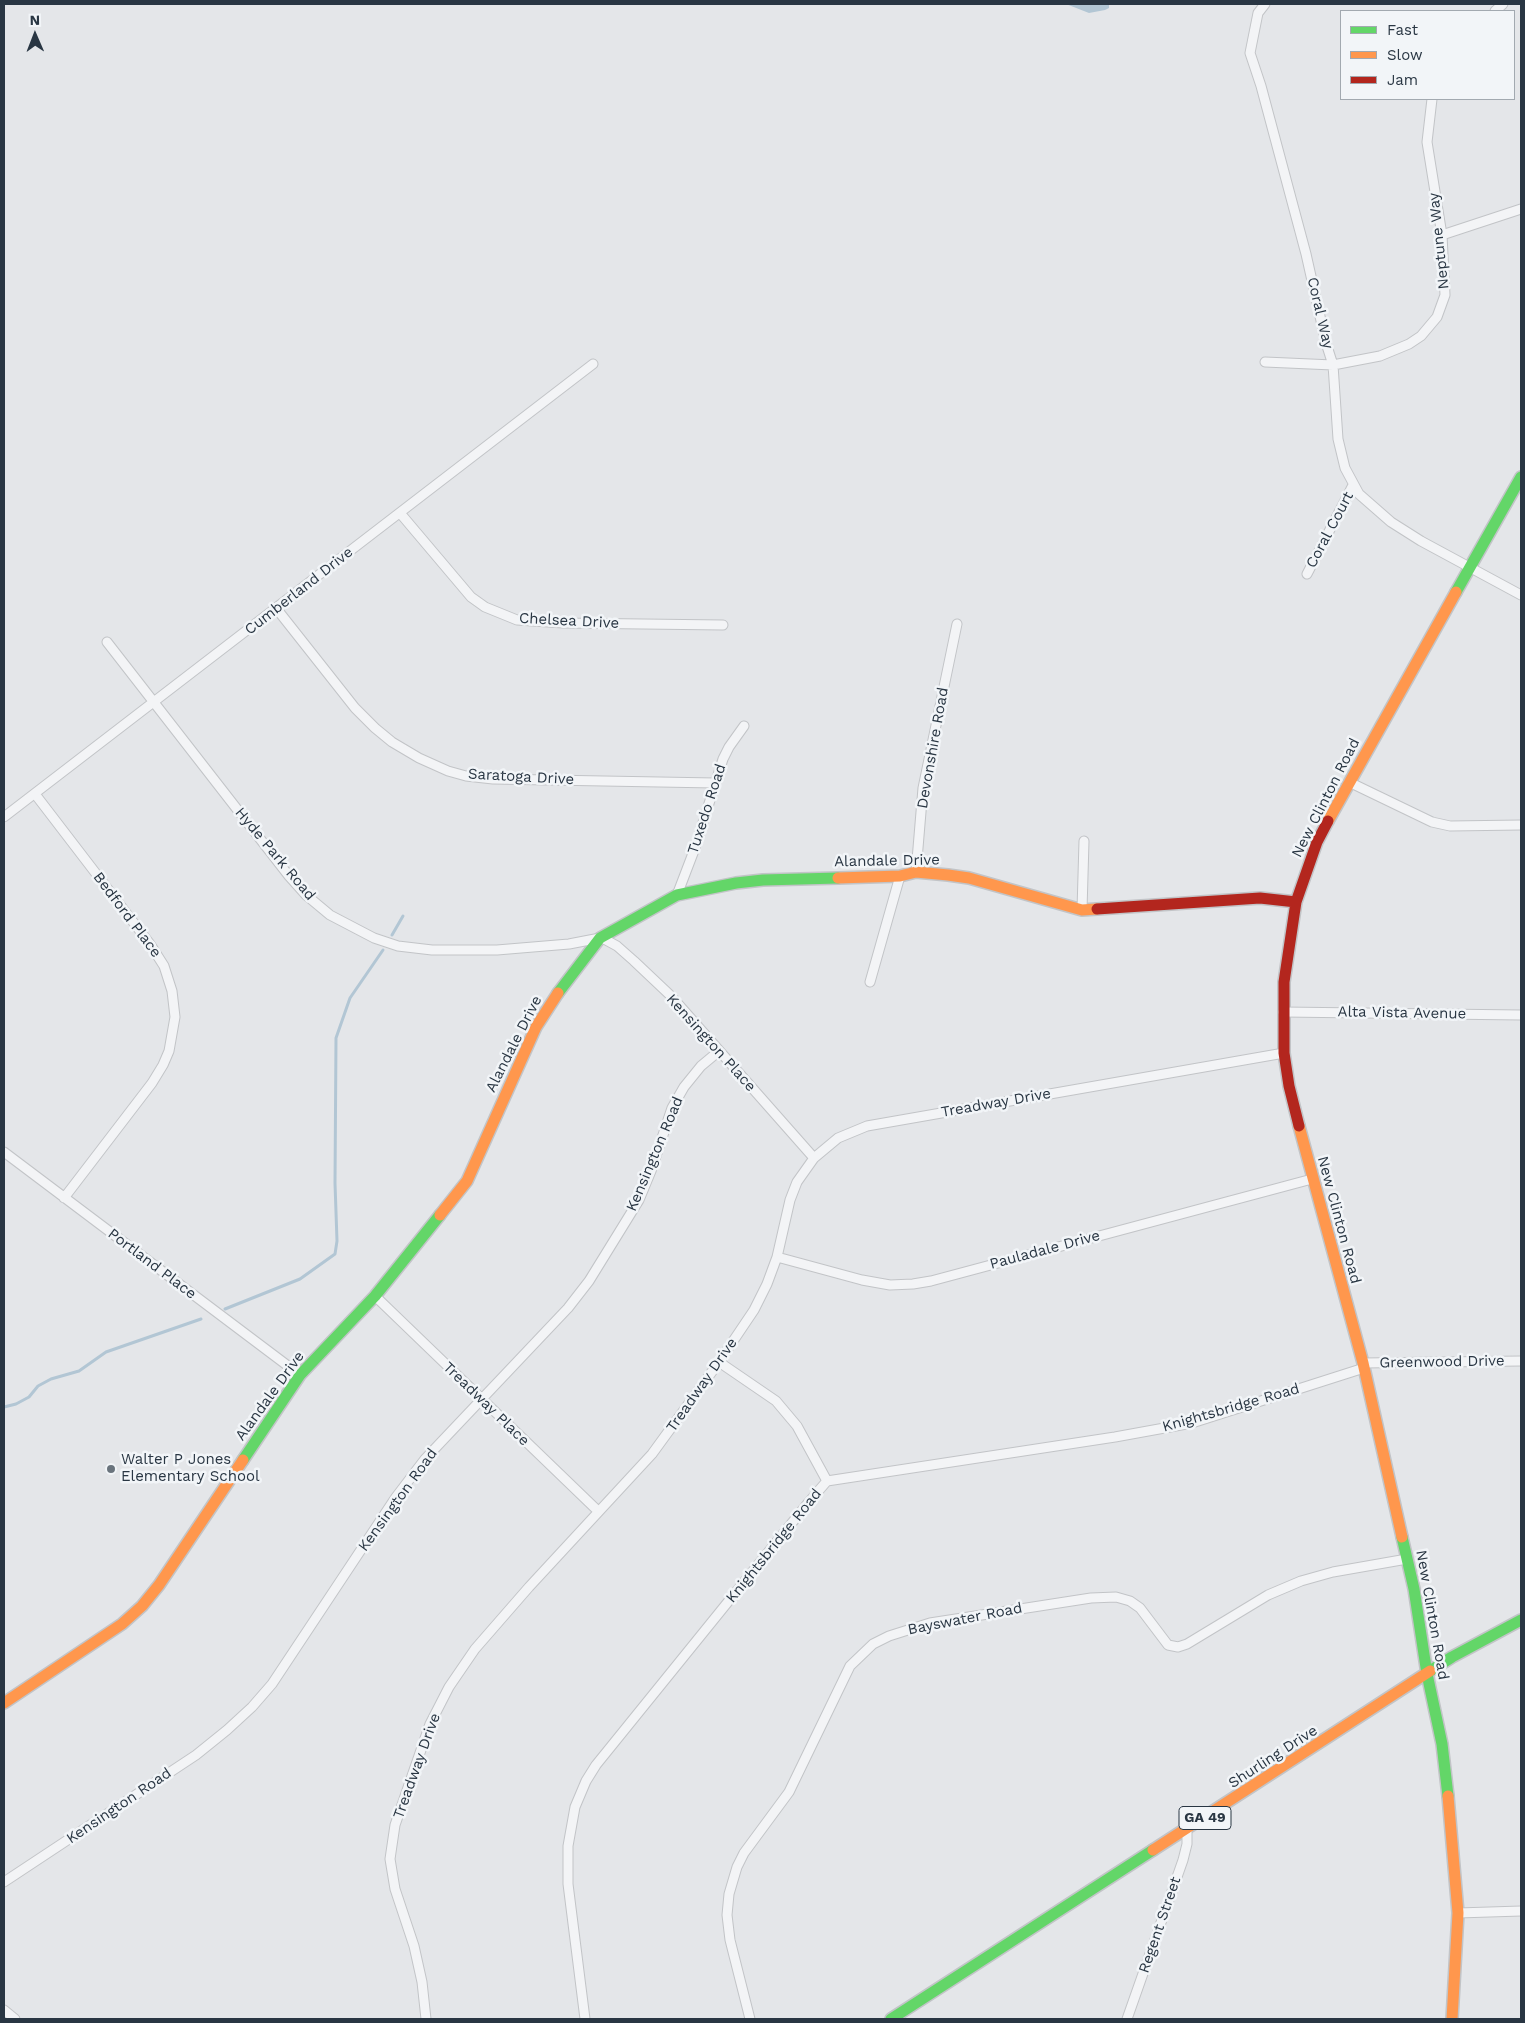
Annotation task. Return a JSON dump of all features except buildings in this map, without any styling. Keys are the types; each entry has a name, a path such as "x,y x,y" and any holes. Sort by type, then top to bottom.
{"street":[{"name":"Coral Way","path":"1265,4 1258,13 1250,53 1261,86 1304,244 1333,366 1338,439 1345,468 1359,494 1391,522 1420,541 1521,595"},
{"name":"Neptune Way","path":"1265,362 1333,366 1363,360 1397,350 1415,340 1431,325 1442,307 1445,295 1442,235 1427,142 1432,100"},
{"path":"1442,235 1521,209"},
{"name":"Cumberland Drive","path":"4,817 593,364"},
{"name":"New Clinton Road","path":"1452,2019 1458,1913 1453,1838 1442,1744 1426,1674 1414,1589 1363,1365 1293,1102 1284,1053 1284,973 1296,902 1318,842 1349,782 1521,477"},
{"name":"Coral Court","path":"1307,574 1353,485"},
{"name":"Chelsea Drive","path":"400,512 471,597 485,607 517,620 572,623 723,625"},
{"name":"Saratoga Drive","path":"276,608 356,708 375,728 392,742 419,758 448,771 493,779 716,783"},
{"name":"Devonshire Road","path":"916,872 923,788 957,624"},
{"name":"Hyde Park Road","path":"107,642 289,876 312,900 330,915 352,928 398,946 453,951 532,948 600,938"},
{"name":"Tuxedo Road","path":"677,895 729,746 744,726"},
{"path":"1349,782 1432,822 1450,826 1521,825"},
{"name":"Bedford Place","path":"35,794 150,944 164,966 172,991 175,1018 169,1051 152,1083 64,1198"},
{"path":"1082,910 1084,841"},
{"name":"Alandale Drive","path":"4,1703 122,1624 142,1606 159,1585 300,1375 375,1296 467,1181 536,1027 555,996 600,938 677,895 736,882 900,876 916,872 969,878 1082,910 1260,898 1296,902"},
{"path":"870,982 900,876"},
{"name":"Kensington Place","path":"600,938 618,946 670,996 814,1158"},
{"name":"Alta Vista Avenue","path":"1283,1012 1521,1015"},
{"name":"Kensington Road","path":"4,1882 196,1754 227,1730 252,1707 272,1684 396,1497 425,1458 568,1308 588,1281 639,1200 672,1108 684,1087 701,1066 719,1051"},
{"name":"Treadway Drive","path":"426,2019 422,1982 416,1955 395,1889 390,1859 395,1825 413,1767 438,1707 475,1649 528,1587 652,1454 719,1362 754,1310 767,1284 777,1258 790,1200 797,1182 814,1158 838,1138 867,1126 1284,1053"},
{"name":"Portland Place","path":"4,1152 300,1375"},
{"name":"Pauladale Drive","path":"777,1258 862,1280 890,1285 913,1284 931,1281 1312,1179"},
{"name":"Treadway Place","path":"375,1296 598,1511"},
{"name":"Greenwood Drive","path":"1363,1365 1521,1361"},
{"path":"719,1362 776,1401 797,1426 828,1481"},
{"name":"Knightsbridge Road","path":"584,2019 568,1884 568,1846 575,1807 586,1781 596,1766 808,1502 828,1481 1192,1423 1363,1365"},
{"name":"Bayswater Road","path":"750,2019 730,1940 727,1915 729,1894 737,1867 748,1847 790,1792 850,1666 874,1644 889,1636 930,1623 1091,1598 1116,1597 1130,1601 1140,1608 1168,1645 1178,1647 1187,1644 1268,1595 1301,1581 1333,1572 1407,1559"},
{"name":"Shurling Drive","path":"891,2019 1188,1830 1426,1674 1480,1641 1521,1620"},
{"name":"Regent Street","path":"1127,2019 1183,1860 1188,1830"},
{"path":"1458,1913 1521,1911"},
{"path":"4,2010 15,2019"}],"water":[{"path":"1066,4 1109,4 1109,8 1089,13"}],"waterway":[{"path":"392,935 403,916"},
{"path":"225,1309 300,1279 335,1254 337,1241 335,1183 336,1038 350,998 383,950"},
{"path":"4,1407 16,1404 29,1397 38,1386 51,1379 79,1371 106,1352 201,1319"}],"traffic: fast":[{"path":"1456,592 1521,477"},
{"path":"558,993 600,938 677,895 736,883 763,880 838,878"},
{"path":"243,1460 300,1375 375,1296 440,1215"},
{"path":"1402,1537 1414,1589 1427,1674 1442,1744 1448,1796"},
{"path":"1430,1671 1521,1620"},
{"path":"891,2019 1153,1850"}],"traffic: slow":[{"path":"1328,821 1456,592"},
{"path":"838,878 900,876 916,872 948,875 969,878 1082,910 1097,909"},
{"path":"440,1215 467,1181 536,1027 558,993"},
{"path":"1299,1126 1363,1363 1402,1537"},
{"path":"4,1703 122,1624 142,1606 159,1585 243,1460"},
{"path":"1153,1850 1430,1671"},
{"path":"1448,1796 1458,1913 1452,2019"}],"traffic: jam":[{"path":"1299,1126 1289,1086 1284,1053 1284,982 1296,902 1317,842 1328,821"},
{"path":"1097,909 1260,898 1296,902"}],"place":[{"name":"Walter P Jones Elementary School","path":"111,1469"}]}
